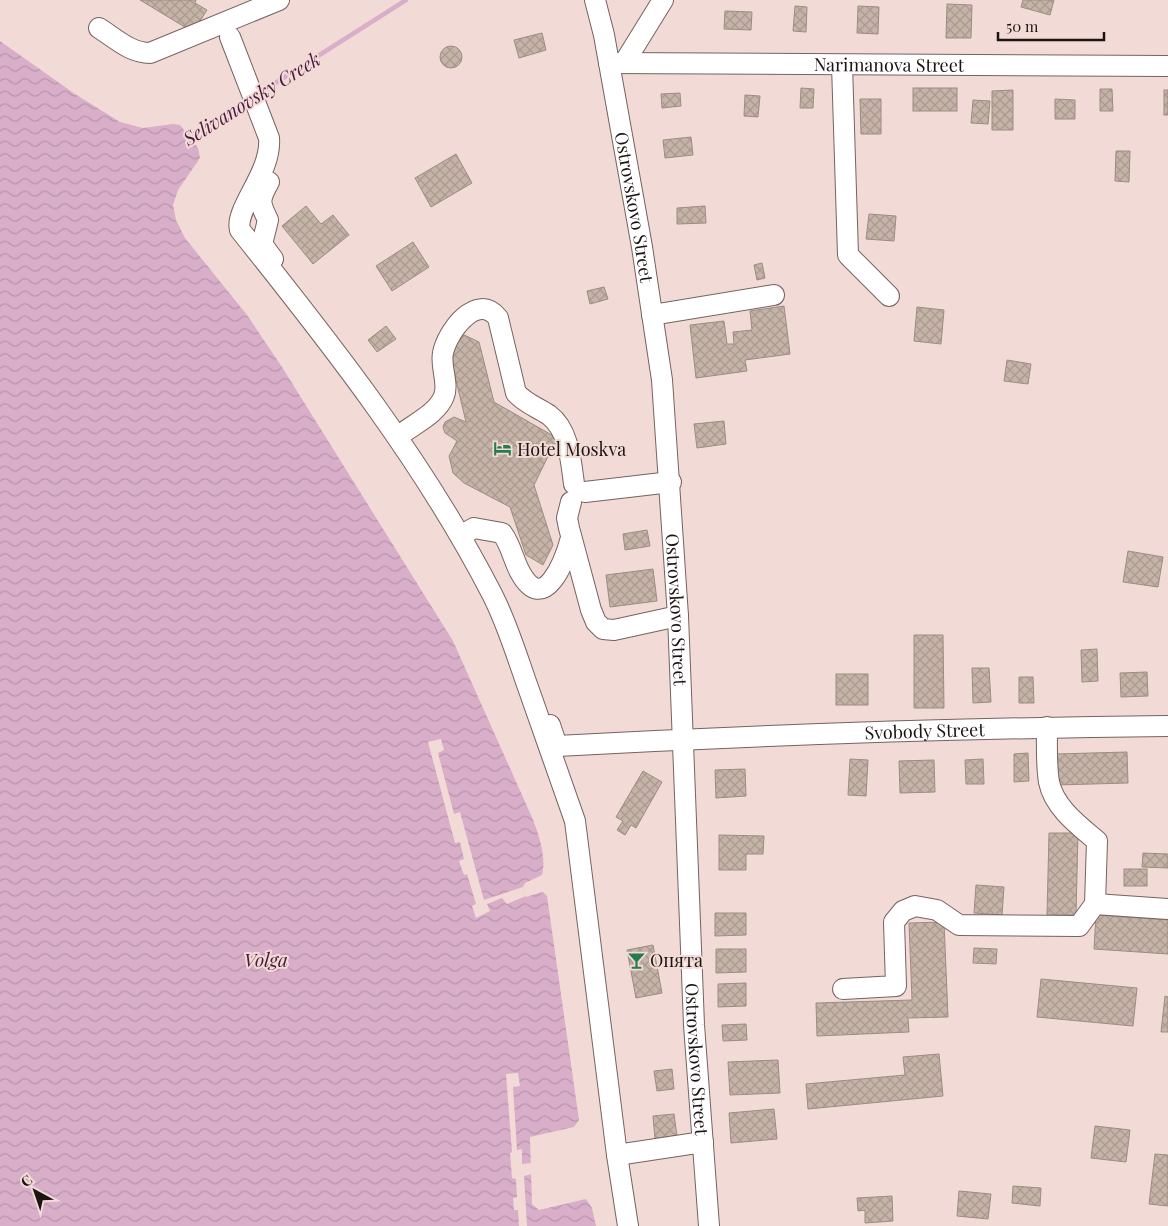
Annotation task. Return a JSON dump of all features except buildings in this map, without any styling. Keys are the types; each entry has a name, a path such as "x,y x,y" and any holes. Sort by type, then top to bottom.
{"street":[{"path":"99,28 129,48 140,53 150,53 279,0"},
{"name":"Ostrovskovo Street","path":"595,0 616,63 662,380 671,482 678,616 681,739 694,1025 710,1226"},
{"path":"616,63 663,0"},
{"path":"230,37 264,125 270,150 266,167 239,219 240,230 384,418 437,498 492,595 515,649 575,821 617,1155 628,1226"},
{"name":"Narimanova Street","path":"616,63 1168,66"},
{"path":"842,64 848,255 889,296"},
{"path":"271,179 261,197 260,204 268,220 262,244 404,432 467,532 474,528 502,534 508,542 520,572 528,584 537,588 547,586 555,578 571,538"},
{"path":"652,315 774,295"},
{"path":"404,432 438,406 445,394 442,366 443,352 448,339 460,322 476,309 493,312 498,318 516,393 524,402 547,415 561,428 577,493 567,518 591,610 596,622 603,629 614,630 678,616"},
{"path":"577,493 671,482"},
{"name":"Svobody Street","path":"467,532 499,591 523,645 557,746 681,739 1047,727 1168,726"},
{"path":"843,989 896,986 894,922 903,911 915,906 937,910 959,925 1079,926 1095,904 1097,841 1071,819 1055,798 1049,782 1047,727"},
{"path":"1095,904 1168,909"},
{"path":"617,1155 703,1142"}],"water":[{"name":"Volga","path":"0,41 75,94 120,122 143,128 173,124 180,125 198,148 200,158 178,190 173,205 176,220 185,238 247,315 282,367 453,641 531,815 543,853 542,875 525,883 523,887 526,897 543,892 547,896 579,1120 574,1127 530,1137 532,1204 539,1210 586,1199 592,1208 596,1226 0,1226"}],"pier":[{"path":"441,739 444,750 438,753 454,814 460,812 484,900 523,887 526,896 507,904 502,898 487,904 490,911 476,918 472,906 476,904 467,874 464,875 459,861 464,859 460,842 455,843 428,742"},
{"path":"518,1073 520,1086 513,1087 517,1150 522,1149 522,1164 531,1163 532,1174 524,1176 527,1226 519,1226 518,1210 514,1210 513,1198 517,1197 516,1179 512,1178 510,1153 512,1152 506,1074"}],"waterway":[{"name":"Selivanovsky Creek","path":"258,94 406,0"},
{"name":"Selivanovsky Creek","path":"185,137 202,130 249,100"}],"place":[{"name":"Hotel Moskva","path":"503,449"},
{"name":"Опята","path":"636,960"}]}
